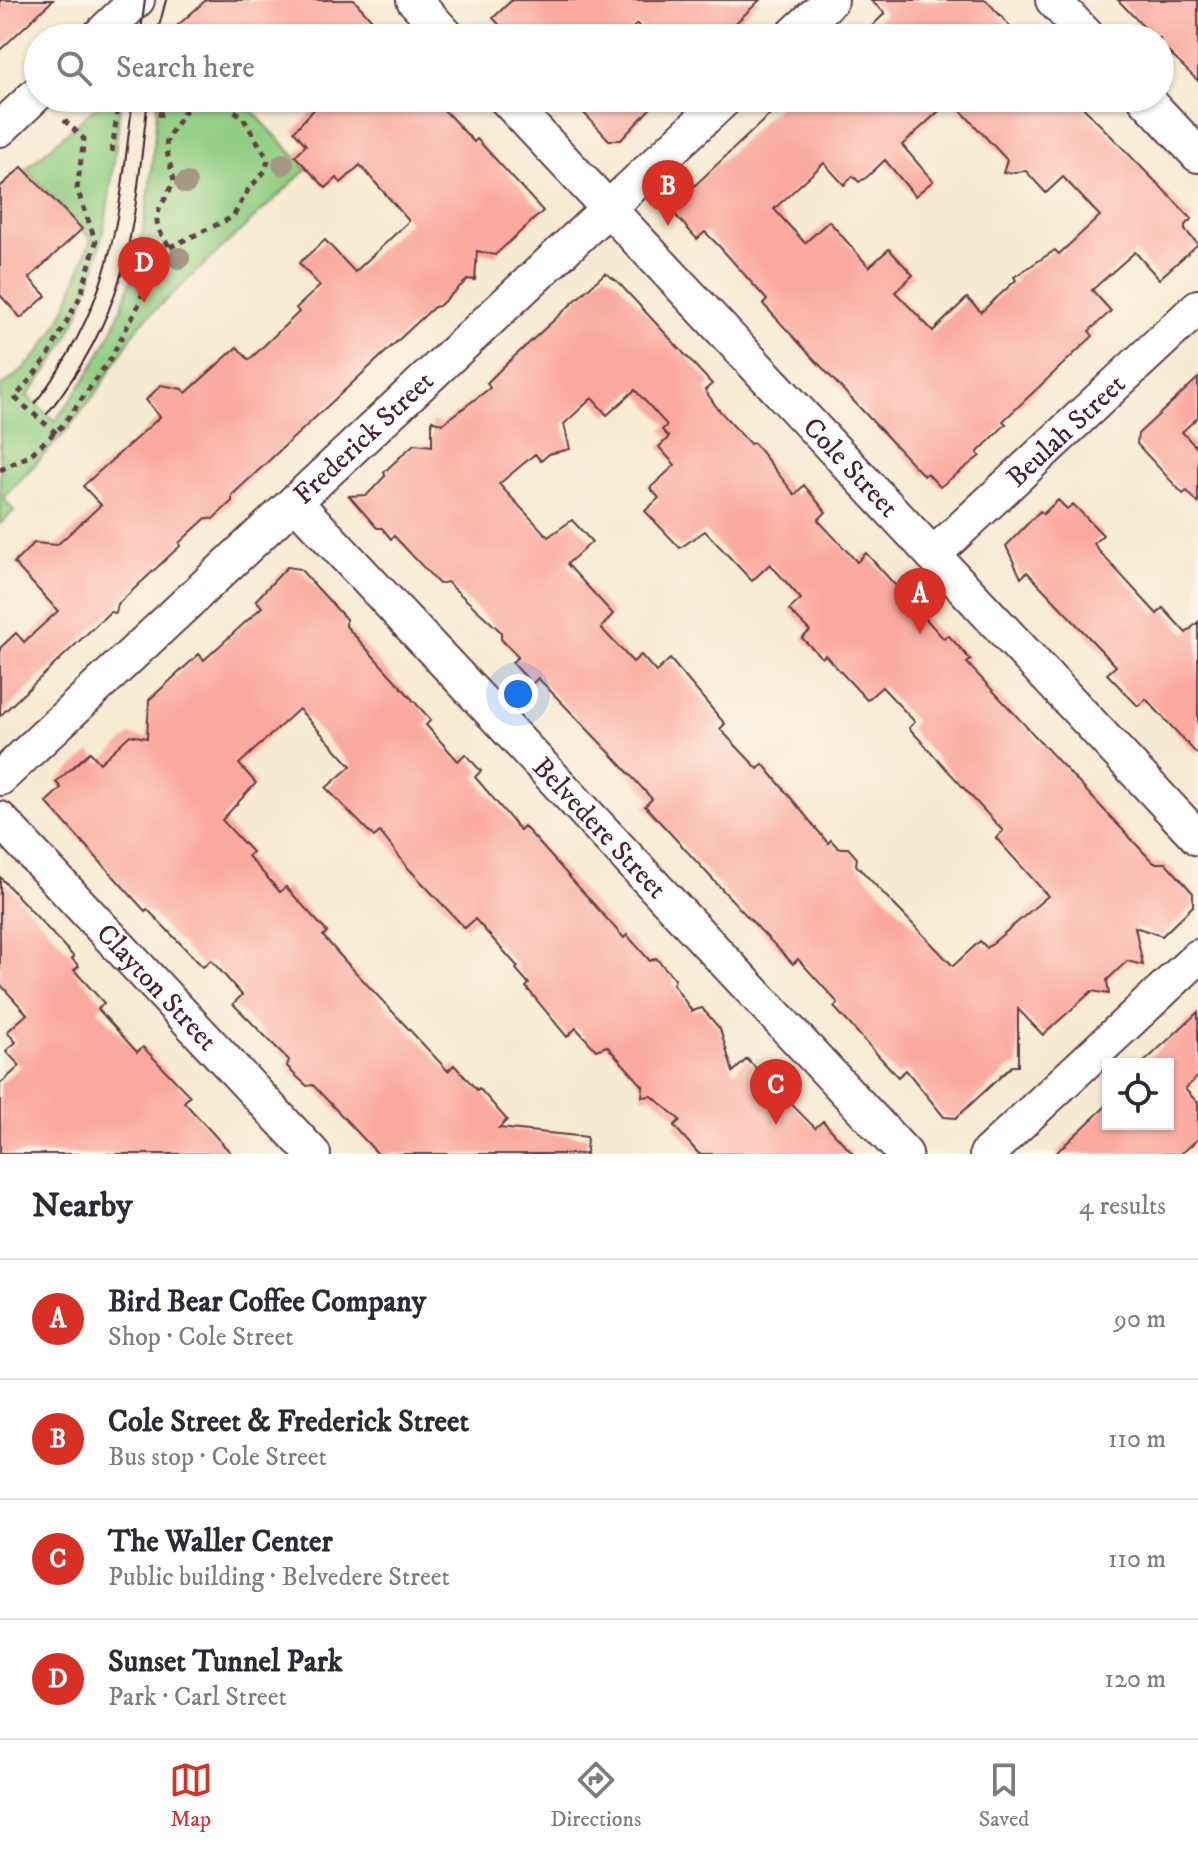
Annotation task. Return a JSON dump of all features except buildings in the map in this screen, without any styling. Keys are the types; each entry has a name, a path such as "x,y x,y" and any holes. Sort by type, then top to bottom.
{"street":[{"path":"112,24 137,0"},
{"path":"414,0 436,24"},
{"path":"805,24 831,0"},
{"path":"1053,0 1076,24"},
{"path":"0,129 24,106"},
{"name":"Cole Street","path":"518,112 1198,838"},
{"name":"Frederick Street","path":"0,778 711,112"},
{"path":"1158,112 1198,155"},
{"name":"Beulah Street","path":"933,555 1198,307"},
{"name":"Belvedere Street","path":"295,502 905,1154"},
{"name":"Clayton Street","path":"0,819 313,1154"},
{"path":"987,1154 1198,957"}],"path":[{"path":"112,152 117,112"},
{"path":"160,117 161,112"},
{"path":"170,247 159,232 156,219 174,180 166,145 170,132 186,112"},
{"path":"0,470 29,456 56,433 111,358 140,302 150,268 170,247 233,217 248,190 268,166 266,155 251,127 237,112"},
{"path":"56,433 15,398 47,358 81,295 96,242 77,189 84,139 64,120"}],"green space":[{"path":"90,112 119,112 106,218 87,293 72,329 52,364 27,396 55,421 83,382 122,307 143,230 157,112 253,112 307,169 139,325 95,395 61,437 3,498 14,511 0,524 0,387 20,372 48,340 59,322 91,239 26,169"}],"tram line":[{"path":"142,24 145,0"},
{"path":"160,24 166,0"},
{"path":"35,403 82,330 97,294 116,222 131,112"},
{"path":"47,414 97,337 124,265 138,188 146,112"}],"place":[{"name":"Cole Street & Frederick Street","path":"668,226"},
{"name":"Sunset Tunnel Park","path":"144,303"},
{"name":"Bird Bear Coffee Company","path":"920,634"},
{"name":"The Waller Center","path":"776,1125"}]}
